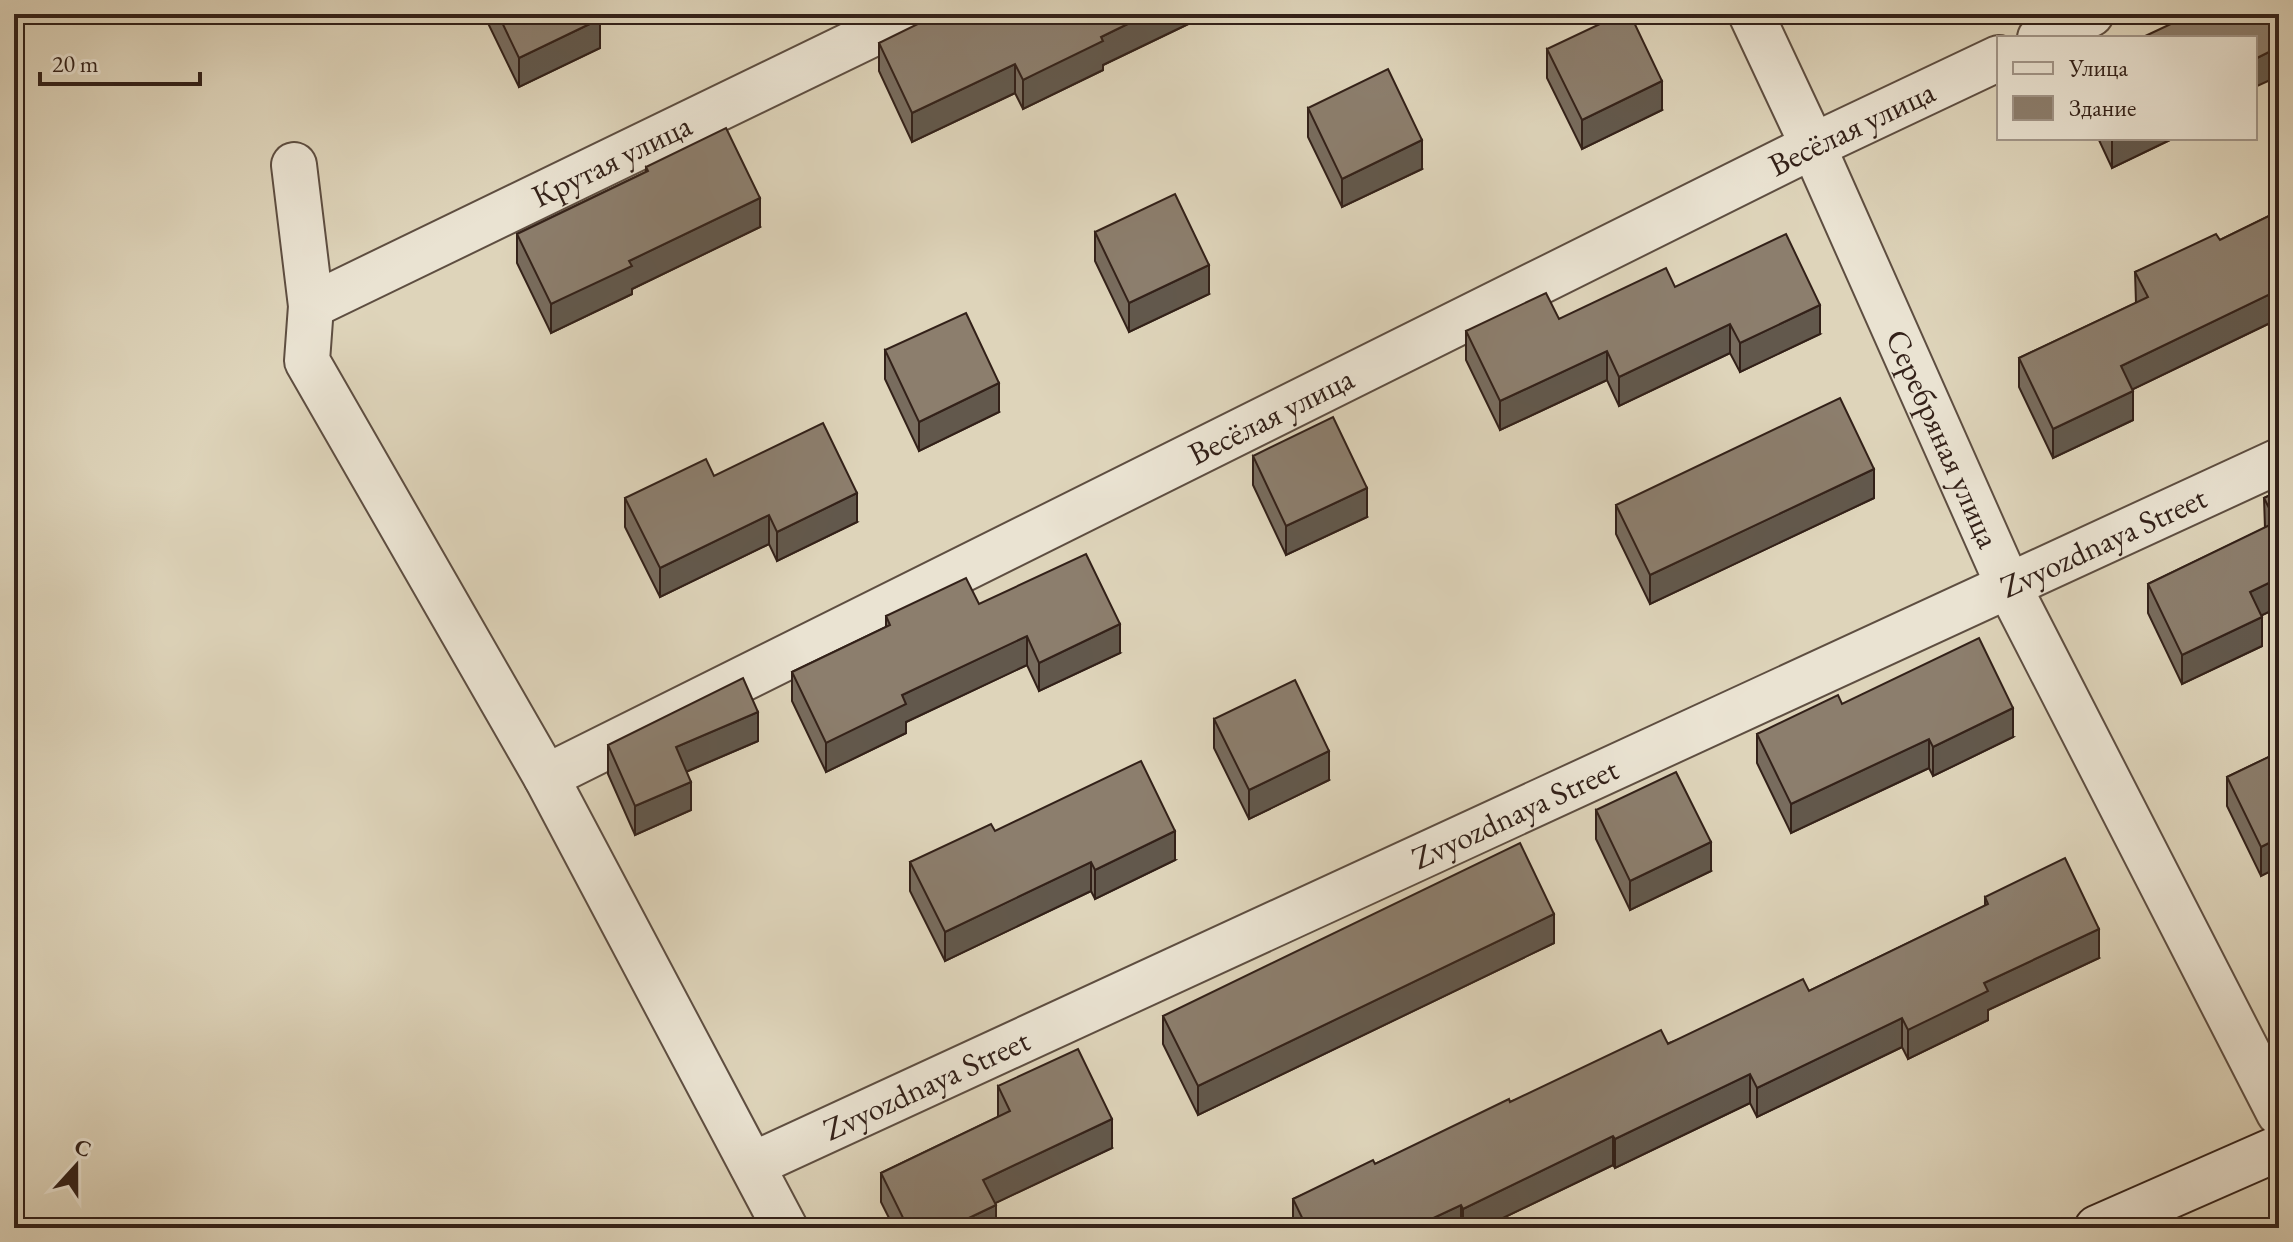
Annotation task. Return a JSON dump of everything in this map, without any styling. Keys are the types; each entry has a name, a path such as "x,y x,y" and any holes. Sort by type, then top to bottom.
{"street":[{"name":"Крутая улица","path":"311,306 914,14"},
{"name":"Серебряная улица","path":"1751,14 2009,587 2279,1113"},
{"path":"2044,36 2091,14"},
{"name":"Весёлая улица","path":"546,777 1813,146 1997,59"},
{"path":"294,165 311,306 307,361 546,777 785,1228"},
{"name":"Zvyozdnaya Street","path":"752,1165 2279,461"},
{"path":"2097,1228 2279,1148"}],"building":[{"path":"498,14 597,14 600,19 519,58"},
{"path":"938,14 964,14 967,20 979,14 1148,14 1101,37 1103,41 1023,80 1015,64 912,113 879,43"},
{"path":"1621,14 1630,14 1662,81 1582,120 1547,49"},
{"path":"2192,14 2279,14 2279,47 2257,58 2257,36 2145,36"},
{"path":"1388,69 1422,140 1342,179 1308,108"},
{"path":"726,128 760,198 629,261 632,266 551,304 517,234 648,171 646,167"},
{"path":"1175,194 1209,265 1129,303 1095,232"},
{"path":"2279,211 2279,298 2273,301 2270,294 2121,366 2133,391 2053,429 2019,358 2148,297 2135,272 2216,234 2220,240"},
{"path":"1786,234 1820,305 1740,343 1730,324 1619,377 1607,351 1500,401 1466,331 1546,293 1559,319 1666,268 1675,287"},
{"path":"966,313 999,383 919,422 885,350"},
{"path":"1840,398 1874,469 1650,575 1616,505"},
{"path":"1333,417 1367,488 1286,526 1253,456"},
{"path":"823,423 857,493 777,532 769,515 660,568 625,498 706,459 714,476"},
{"path":"2279,491 2279,578 2250,592 2262,617 2182,655 2148,584 2276,522 2264,498"},
{"path":"1086,554 1120,624 1039,663 1027,636 902,695 906,704 826,743 792,672 890,625 886,616 966,578 979,604"},
{"path":"1979,638 2013,708 1933,747 1929,739 1791,804 1757,734 1838,695 1842,704"},
{"path":"743,678 758,712 676,747 691,782 635,806 608,745"},
{"path":"1295,680 1329,751 1249,790 1214,719"},
{"path":"2279,752 2279,838 2261,847 2227,777"},
{"path":"1141,761 1175,831 1095,870 1091,862 945,932 910,862 991,824 995,831"},
{"path":"1676,772 1711,842 1630,881 1596,810"},
{"path":"1520,843 1554,914 1198,1086 1163,1016"},
{"path":"2065,858 2099,929 1984,983 1988,991 1908,1030 1902,1018 1757,1088 1750,1074 1463,1209 1461,1205 1412,1228 1307,1228 1293,1199 1373,1160 1375,1164 1661,1030 1668,1044 1803,979 1809,991 1988,904 1985,897"},
{"path":"1078,1049 1112,1119 983,1180 996,1205 948,1228 908,1228 881,1173 1010,1111 998,1086"}]}
